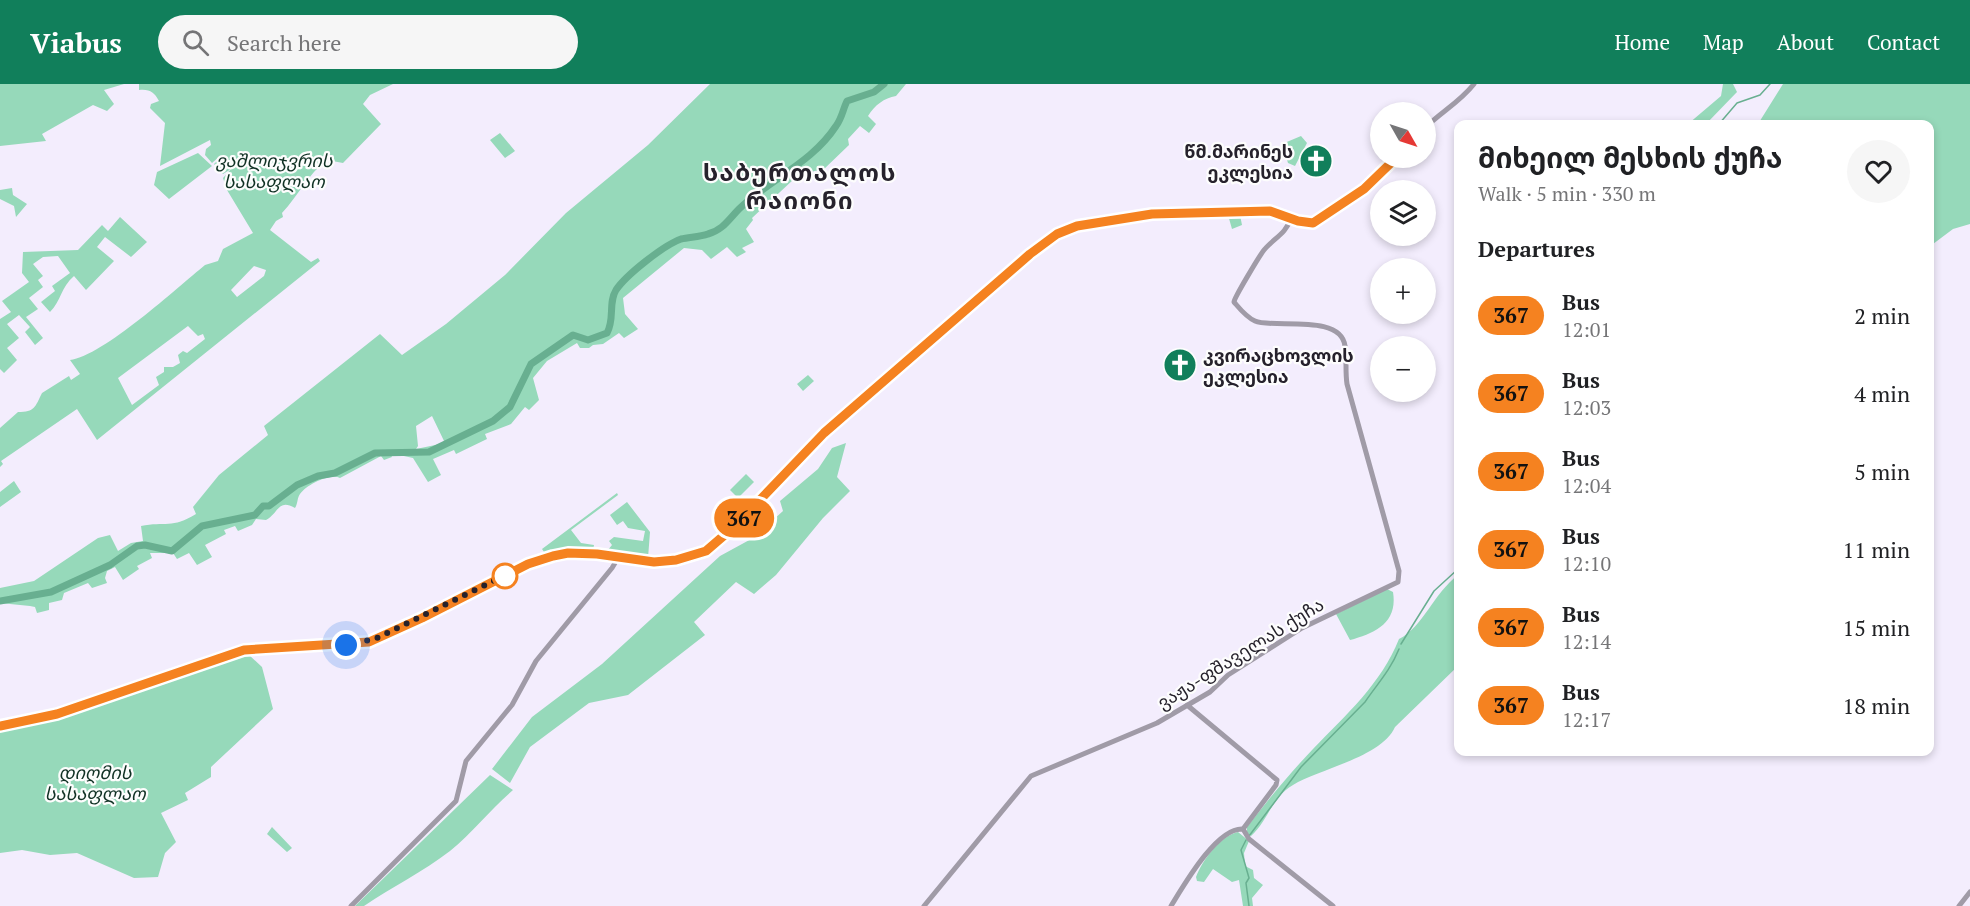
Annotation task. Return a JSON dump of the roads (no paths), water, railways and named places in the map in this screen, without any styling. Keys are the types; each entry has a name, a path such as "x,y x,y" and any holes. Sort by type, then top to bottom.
{"street":[{"path":"1436,117 1459,102 1474,84"},
{"path":"0,726 57,714 244,650 369,642 537,561 568,553 654,562 676,560 706,551 719,542 824,433 1030,254 1057,234 1077,226 1152,214 1278,212 1291,218 1313,223 1364,189 1386,168"},
{"name":"ვაჟა-ფშაველას ქუჩა","path":"924,906 1031,776 1157,723 1302,628 1398,582 1399,571 1347,384 1344,365 1345,345 1341,338 1328,328 1299,323 1256,322 1233,302 1235,294 1252,272 1262,252 1284,232 1291,218"},
{"path":"351,906 456,801 466,761 503,718 536,661 618,558"},
{"path":"1187,705 1277,783 1246,834"},
{"path":"1171,906 1212,847 1230,830 1246,834 1333,906"},
{"path":"1959,906 1970,892"}],"waterway":[{"path":"0,601 51,592 110,565 137,546 145,545 172,551 202,526 255,515 263,506 269,506 297,485 318,476 335,473 375,453 429,452 493,421 510,407 531,364 573,335 588,340 607,333 616,290 636,269 674,242 705,235 722,227 751,198 803,161 826,139 838,123 847,101 874,92 884,84"},
{"path":"1722,120 1737,103 1760,95 1770,84"},
{"path":"1401,644 1434,591 1454,573"},
{"path":"1249,836 1301,767 1365,702 1388,670 1399,649"},
{"path":"1246,840 1241,850 1249,878 1246,883 1249,906"}],"place":[{"name":"წმ.მარინეს ეკლესია","path":"1316,161"},
{"name":"კვირაცხოვლის ეკლესია","path":"1180,365"}],"district":[{"name":"საბურთალოს რაიონი","path":"800,186"}],"park label":[{"name":"ვაშლიჯვრის სასაფლაო","path":"274,170"},
{"name":"დიღმის სასაფლაო","path":"95,782"}]}
